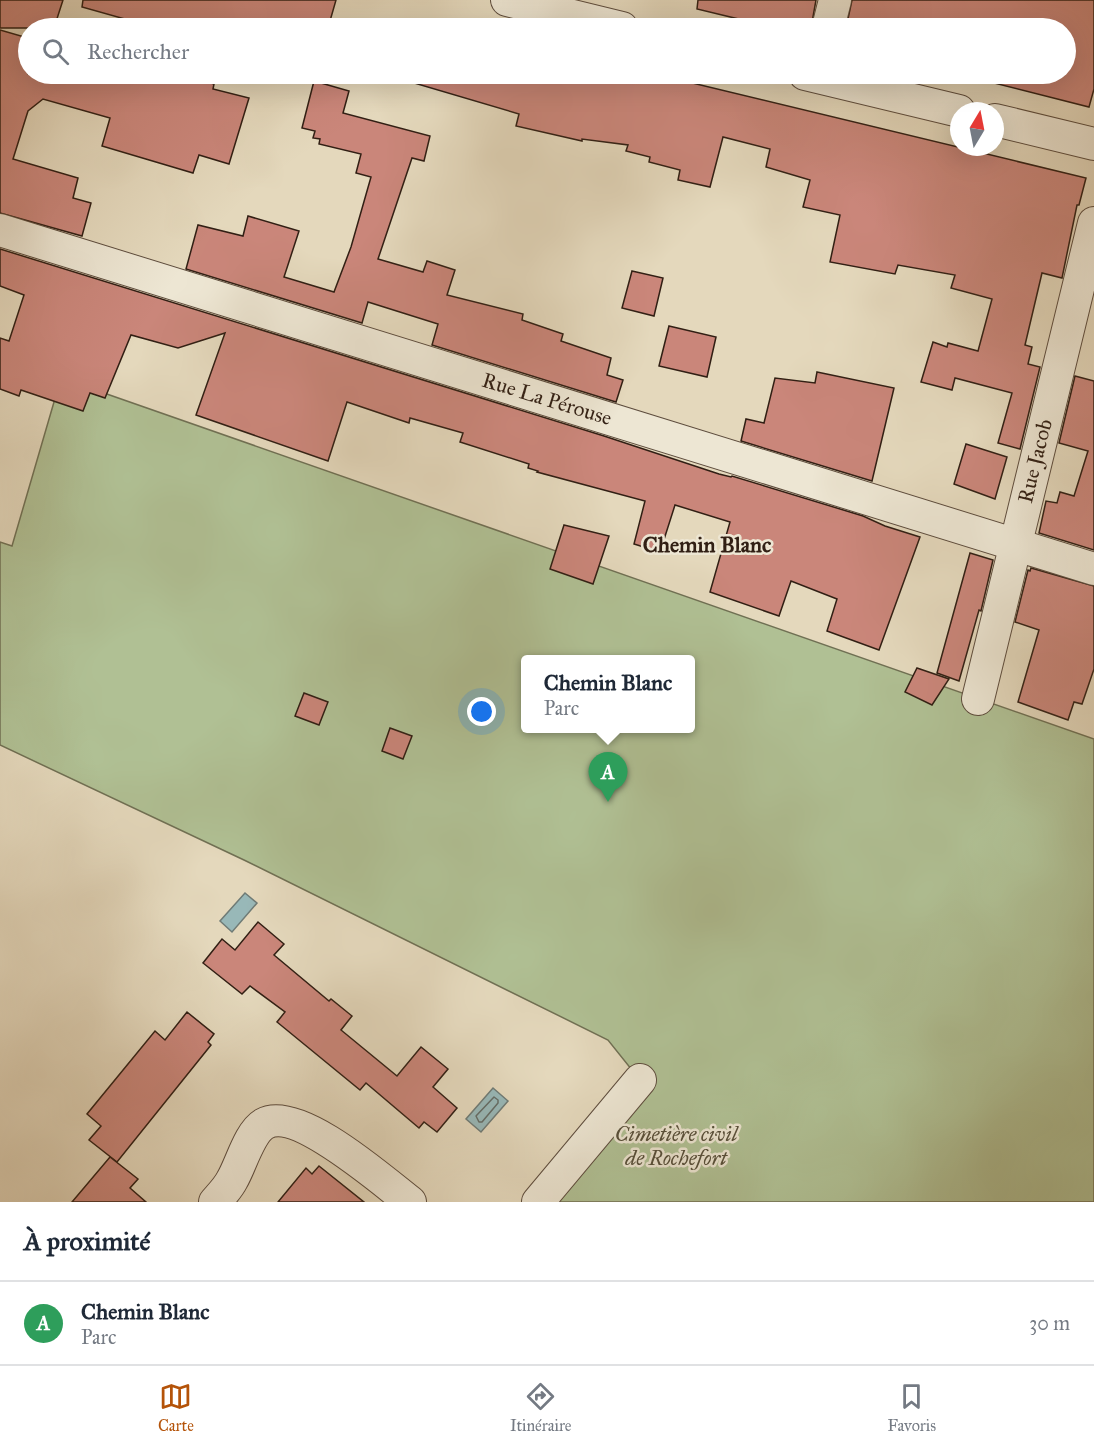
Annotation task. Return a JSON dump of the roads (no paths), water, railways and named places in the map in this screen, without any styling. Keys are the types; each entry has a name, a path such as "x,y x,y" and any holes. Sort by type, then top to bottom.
{"street":[{"path":"507,0 581,18"},
{"path":"830,18 835,0"},
{"path":"852,84 950,109"},
{"path":"1004,122 1094,144"},
{"name":"Rue Jacob","path":"978,699 1094,223"},
{"name":"Rue La Pérouse","path":"0,230 1094,569"},
{"path":"538,1202 640,1080"},
{"path":"215,1202 232,1181 253,1135 264,1124 278,1120 292,1123 321,1136 410,1202"}],"water":[{"path":"245,893 257,903 232,932 220,921"},
{"path":"493,1088 508,1101 481,1132 466,1119"}],"place":[{"name":"Chemin Blanc","path":"608,802"}],"district":[{"name":"Chemin Blanc","path":"707,544"}],"park label":[{"name":"Cimetière civil de Rochefort","path":"676,1146"}]}
